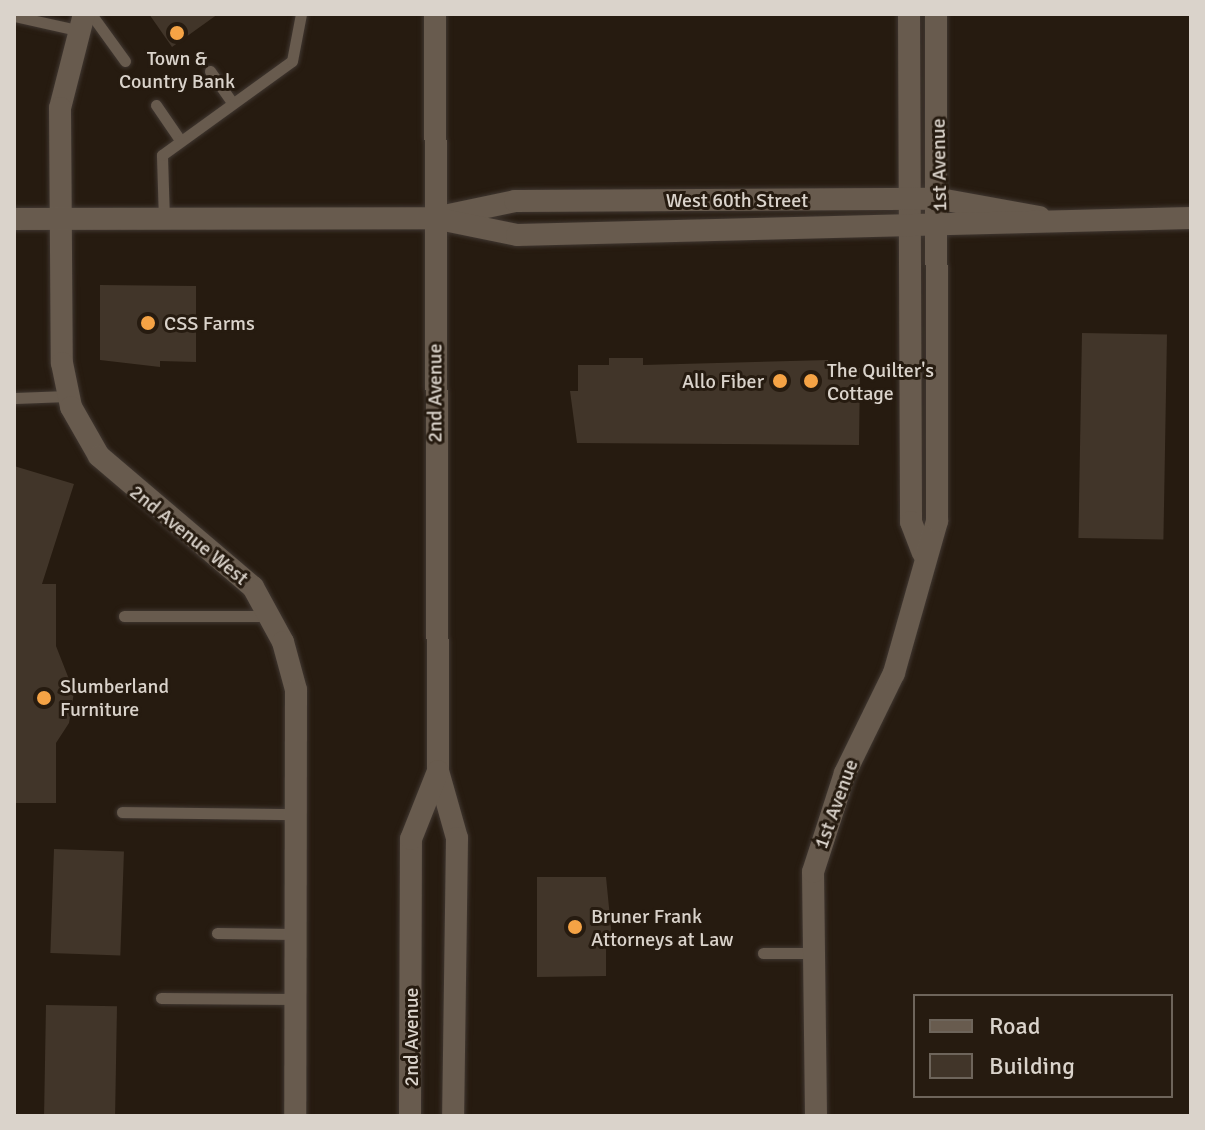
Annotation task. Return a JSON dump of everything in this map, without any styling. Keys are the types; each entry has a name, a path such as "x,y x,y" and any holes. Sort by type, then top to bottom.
{"street":[{"name":"2nd Avenue","path":"435,14 438,771 457,838 453,1116"},
{"name":"1st Avenue","path":"909,14 911,522 923,553"},
{"name":"1st Avenue","path":"816,1116 813,872 823,829 894,673 923,553 937,521 940,199 936,14"},
{"name":"2nd Avenue West","path":"84,19 60,108 68,396 99,456 253,587 270,616 296,690 295,1116"},
{"name":"West 60th Street","path":"14,219 434,218 515,201 912,199 940,199 1039,217"},
{"name":"West 60th Street","path":"434,218 517,235 911,230 1039,217 1191,218"},
{"name":"2nd Avenue","path":"410,1116 411,839 438,771"}],"lane":[{"path":"164,221 162,155 292,61 301,14"},
{"path":"14,16 84,19 125,61"},
{"path":"210,71 232,103"},
{"path":"156,105 180,140"},
{"path":"14,398 68,396"},
{"path":"124,616 270,616"},
{"path":"122,812 295,814"},
{"path":"217,933 294,934"},
{"path":"763,953 814,953"},
{"path":"161,998 294,999"}],"building":[{"name":"Town & Country Bank","path":"149,14 218,14 172,47"},
{"name":"CSS Farms","path":"100,285 196,286 196,362 160,361 160,367 100,360"},
{"path":"1082,333 1167,334 1163,539 1078,538"},
{"path":"609,358 643,358 643,365 828,360 828,367 860,368 859,445 577,443 570,391 578,391 578,365 609,365"},
{"name":"Slumberland Furniture","path":"14,466 74,484 42,584 56,584 56,646 74,692 69,723 56,743 56,803 14,803"},
{"path":"54,849 124,851 120,955 50,953"},
{"name":"Bruner Frank Attorneys at Law","path":"537,877 606,877 612,938 606,938 606,976 537,977"},
{"path":"46,1005 117,1006 115,1116 44,1116"}],"place":[{"name":"Town & Country Bank","path":"177,33"},
{"name":"CSS Farms","path":"148,323"},
{"name":"Allo Fiber","path":"780,381"},
{"name":"The Quilter's Cottage","path":"811,381"},
{"name":"Slumberland Furniture","path":"44,698"},
{"name":"Bruner Frank Attorneys at Law","path":"575,927"}]}
